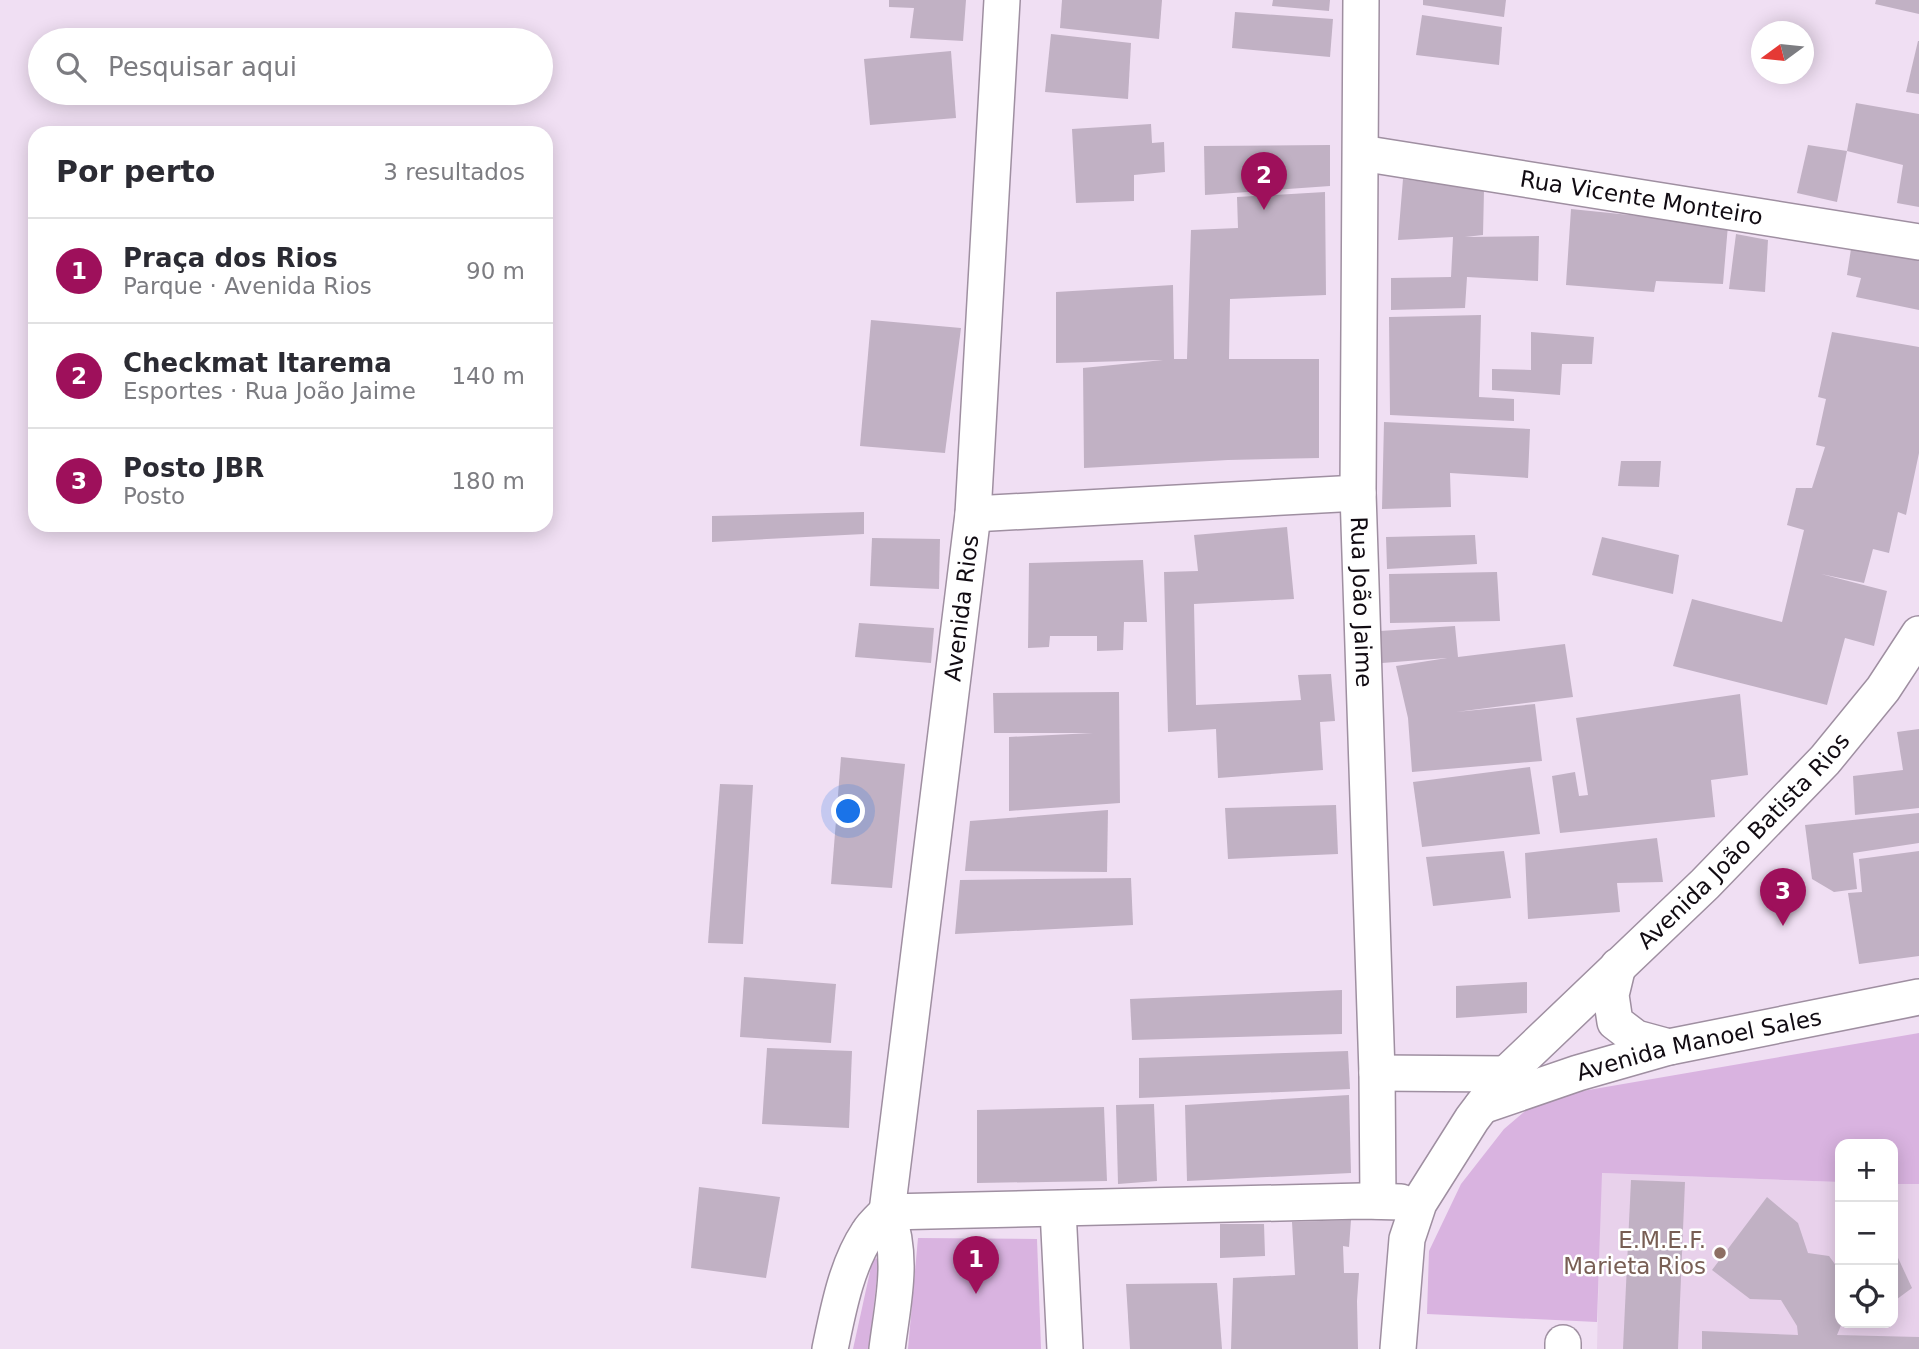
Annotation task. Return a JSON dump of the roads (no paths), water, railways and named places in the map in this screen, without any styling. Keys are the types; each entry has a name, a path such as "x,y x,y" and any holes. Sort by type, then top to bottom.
{"street":[{"name":"Avenida Rios","path":"887,1349 897,1269 895,1234 887,1212 973,514 1002,0"},
{"name":"Rua João Jaime","path":"1361,0 1358,493 1377,1073 1378,1201"},
{"name":"Rua Vicente Monteiro","path":"1361,153 1919,242"},
{"path":"973,514 1358,493"},
{"name":"Avenida João Batista Rios","path":"1477,1113 1506,1074 1705,884 1825,760 1883,689 1919,634"},
{"path":"1619,966 1611,995 1615,1022 1636,1038 1669,1046"},
{"name":"Avenida Manoel Sales","path":"1477,1113 1578,1073 1669,1046 1919,997"},
{"path":"1377,1073 1506,1074"},
{"path":"1398,1349 1407,1239 1419,1203 1477,1113"},
{"path":"830,1349 846,1284 860,1248 869,1230 887,1212 1378,1201 1419,1203"},
{"path":"1058,1210 1065,1349"}],"place":[{"name":"Checkmat Itarema","path":"1264,210"},
{"name":"Posto JBR","path":"1783,926"},
{"name":"E.M.E.F. Marieta Rios","path":"1720,1253"},
{"name":"Praça dos Rios","path":"976,1294"}]}
